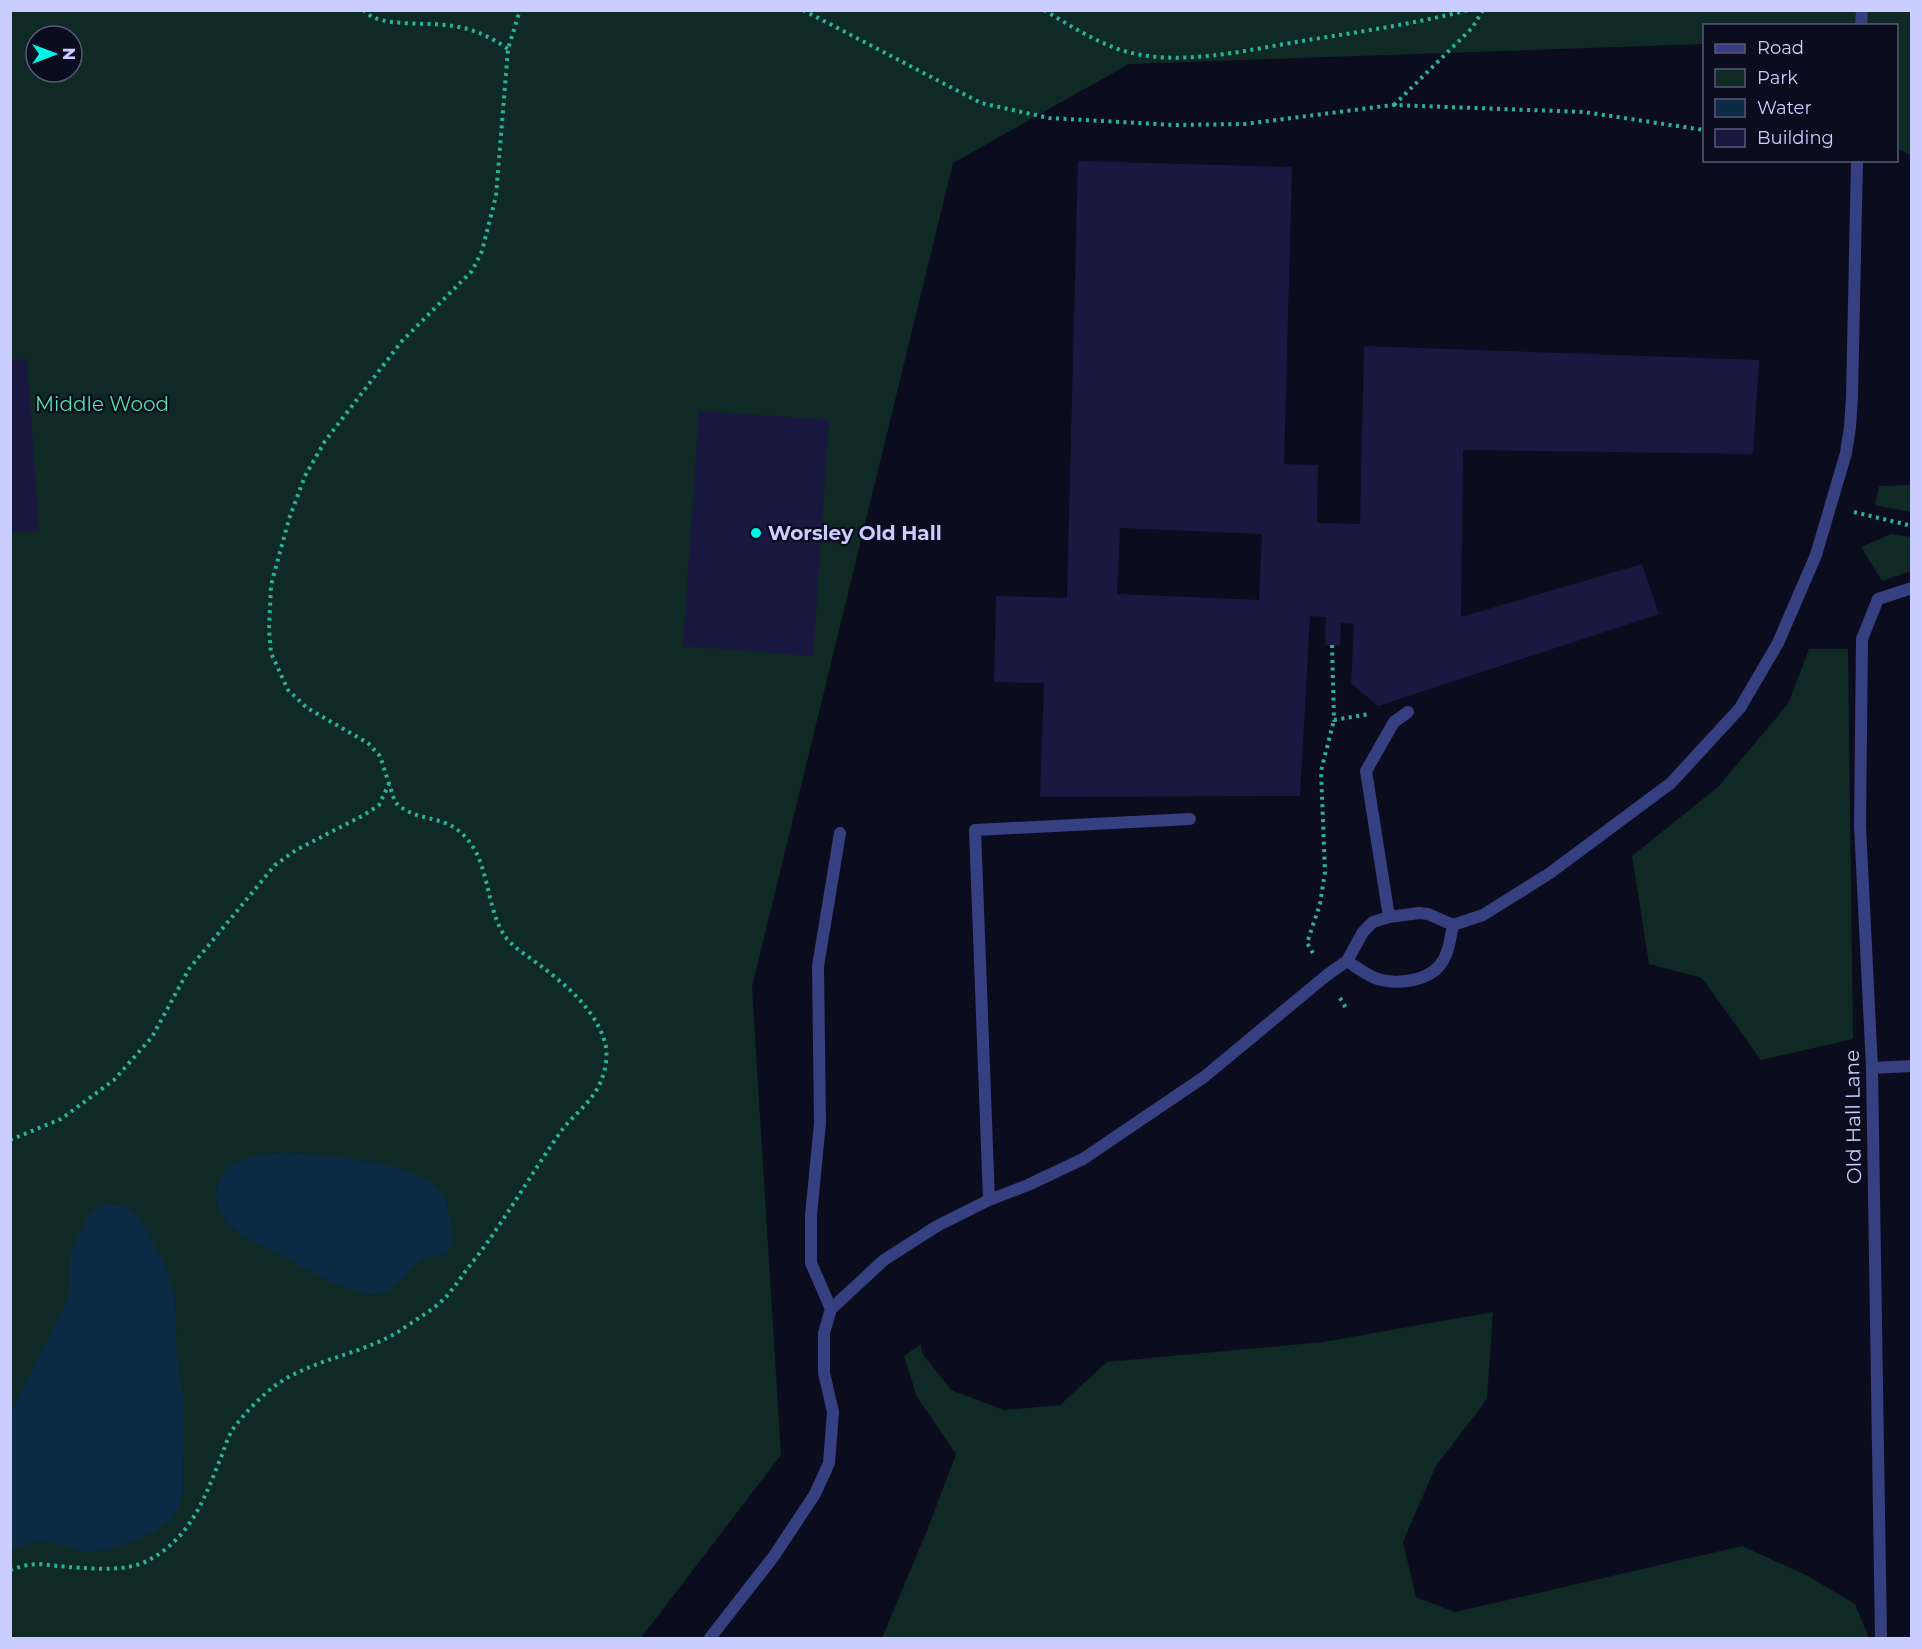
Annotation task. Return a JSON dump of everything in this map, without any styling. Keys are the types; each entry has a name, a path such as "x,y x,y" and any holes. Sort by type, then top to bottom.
{"street":[{"path":"710,1638 774,1556 815,1494 829,1463 832,1412 824,1373 824,1333 831,1309 885,1260 937,1226 989,1200 1028,1185 1083,1159 1204,1077 1347,961 1363,932 1373,922 1407,913 1428,914 1453,926 1483,915 1550,873 1671,783 1740,708 1778,643 1816,555 1846,453 1851,417 1857,162"},
{"name":"Old Hall Lane","path":"1881,1638 1872,1068 1860,826 1862,639 1878,599 1911,588"},
{"path":"1389,917 1366,771 1394,722 1408,712"},
{"path":"989,1200 975,830 1190,819"},
{"path":"831,1309 811,1263 811,1216 820,1123 818,966 840,833"},
{"path":"1347,961 1375,978 1410,980 1426,976 1440,966 1449,948 1453,926"},
{"path":"1872,1068 1911,1066"}],"path":[{"path":"363,10 375,19 451,25 473,30 496,40 508,49"},
{"path":"10,1570 30,1564 99,1570 144,1562 181,1536 195,1516 232,1430 253,1407 268,1391 295,1374 335,1357 370,1346 398,1331 444,1299 493,1237 564,1128 585,1106 602,1078 606,1044 599,1029 584,1005 540,965 520,952 505,936 496,919 481,862 470,844 460,832 445,823 410,814 400,807 395,802 381,756 368,743 307,708 288,690 272,653 269,629 271,585 289,519 306,476 325,441 402,341 472,271 482,251 496,196 508,49 520,10"},
{"path":"802,10 981,103 1049,118 1175,125 1245,124 1393,105 1584,112 1703,129"},
{"path":"1044,10 1081,32 1122,50 1161,58 1193,57 1272,46 1403,25 1468,10"},
{"path":"1393,105 1473,28 1483,10"},
{"path":"1833,502 1861,514 1911,526"},
{"path":"1332,645 1334,720 1320,771 1325,872 1320,904 1307,944 1347,1010"},
{"path":"1334,720 1373,713 1394,722"},
{"path":"10,1140 61,1119 114,1080 152,1037 189,969 275,866 296,850 379,806 390,783"}],"green space":[{"name":"Middle Wood","path":"11,11 1911,11 1911,156 1898,149 1898,24 1703,24 1703,44 1129,64 953,163 752,987 781,1455 641,1638 11,1638"},
{"path":"1911,485 1911,512 1875,505 1879,486"},
{"path":"1891,534 1911,537 1911,571 1882,581 1861,547"},
{"path":"1809,649 1848,649 1853,1039 1761,1060 1702,978 1649,964 1632,856 1718,787 1788,704"},
{"path":"1493,1312 1487,1399 1436,1466 1403,1542 1416,1597 1455,1612 1742,1546 1808,1576 1855,1604 1869,1638 882,1638 956,1454 917,1397 904,1356 921,1344 922,1353 951,1390 1004,1410 1060,1405 1107,1362 1323,1342"}],"water":[{"path":"284,1153 366,1161 390,1166 428,1180 440,1190 446,1204 452,1233 450,1249 444,1255 430,1256 416,1264 387,1292 368,1294 327,1280 245,1238 233,1229 221,1215 216,1200 218,1183 230,1166 239,1161 261,1155"},
{"path":"107,1204 127,1207 134,1213 147,1230 168,1271 175,1299 177,1360 184,1398 183,1492 178,1508 171,1519 152,1533 127,1544 107,1550 85,1552 37,1541 11,1550 11,1412 68,1299 71,1251 87,1218 95,1209"}],"building":[{"path":"1078,161 1292,167 1284,464 1318,465 1317,523 1360,524 1364,346 1759,360 1753,454 1463,450 1461,617 1642,564 1659,614 1378,706 1351,683 1354,624 1341,623 1340,646 1325,645 1326,617 1310,616 1300,796 1040,797 1044,683 994,682 996,596 1067,598","holes":["1120,528 1262,534 1259,600 1117,594"]},
{"path":"27,359 39,531 10,532 10,360"},
{"name":"Worsley Old Hall","path":"699,411 829,420 813,656 683,646"}],"place":[{"name":"Worsley Old Hall","path":"756,533"}]}
